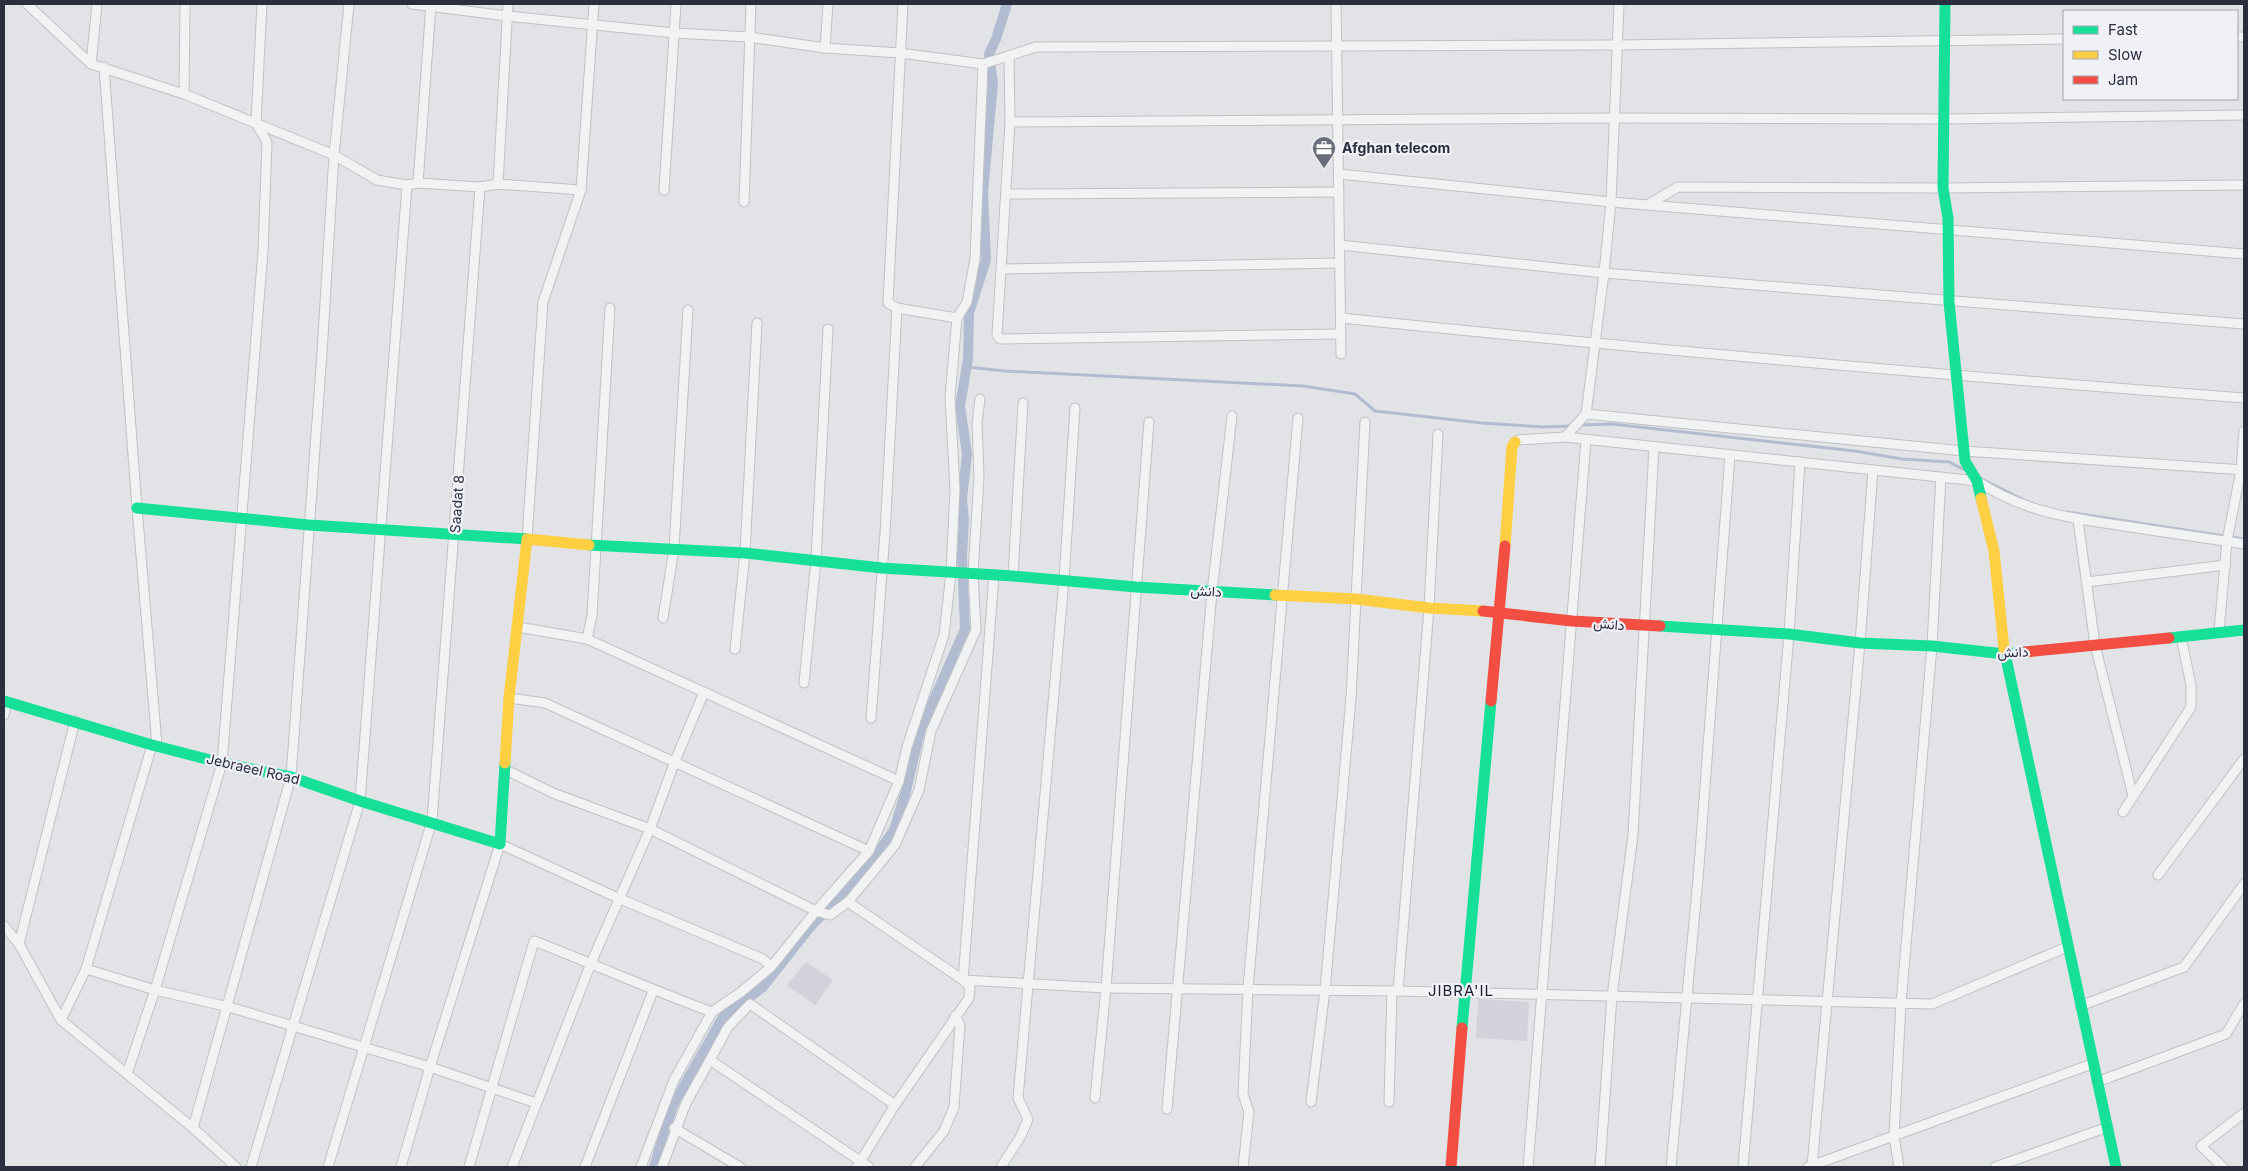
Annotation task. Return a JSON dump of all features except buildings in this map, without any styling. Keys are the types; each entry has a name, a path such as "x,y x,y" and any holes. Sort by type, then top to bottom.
{"main road":[{"path":"1946,4 1943,188 1947,229 1949,302 1964,456 1977,481 1994,551 2005,654 2092,1064 2116,1167"},
{"path":"1452,1167 1464,992 1500,612 1512,446 1515,442"},
{"name":"دانش","path":"137,508 309,525 527,539 597,546 745,553 882,568 973,573 1136,587 1356,599 1429,608 1500,612 1643,626 1789,634 1860,643 1932,646 2005,654 2181,637 2219,631 2244,630"},
{"path":"500,844 509,698 527,539"},
{"name":"Jebraeel Road","path":"6,701 222,763 291,777 360,801 500,844"}],"street":[{"path":"27,4 92,64 184,94 334,155 377,180 407,185 418,183 480,187 498,184 581,190"},
{"path":"92,64 97,4"},
{"path":"184,94 185,4"},
{"path":"127,1074 155,990 222,763 240,519 263,251 268,142 256,124 262,4"},
{"path":"193,1128 229,1007 291,777 334,155 349,4"},
{"path":"412,4 674,33 749,38 825,48 900,53 983,64 1036,47 1616,45 2063,39"},
{"path":"498,184 508,4"},
{"path":"527,539 543,302 581,190 594,4"},
{"path":"664,190 676,4"},
{"path":"744,202 751,4"},
{"path":"825,48 828,4"},
{"path":"903,4 888,303 897,308 957,318"},
{"path":"1336,4 1341,354"},
{"path":"1565,437 1586,414 1604,273 1612,202 1616,45 1619,4"},
{"path":"418,183 431,5"},
{"path":"1009,56 1010,122 997,335 1003,341 1341,334"},
{"path":"640,1167 674,1080 712,1012 741,992 772,966 816,911 869,851 899,781 907,747 944,635 951,573 955,489 950,397 957,318 967,302 975,259 983,64"},
{"path":"61,1020 86,969 155,745 104,67"},
{"path":"1010,122 1614,118 1945,119 2244,115"},
{"path":"1339,174 1612,202 2244,254"},
{"path":"250,1167 294,1026 360,801 407,185"},
{"path":"1649,204 1678,187 1943,188 2244,185"},
{"name":"Saadat 8","path":"328,1167 432,822 480,187"},
{"path":"1006,194 1339,192"},
{"path":"1340,245 1604,273 1949,302 2244,324"},
{"path":"1002,268 1340,263"},
{"path":"587,639 592,616 597,546 610,308"},
{"path":"871,718 897,308"},
{"path":"663,618 674,549 688,310"},
{"path":"1341,318 1595,344 1956,376 2244,398"},
{"path":"735,649 745,553 757,323"},
{"path":"804,683 816,560 828,329"},
{"path":"506,770 553,793 650,829 816,911 830,915 848,902 896,845 919,790 931,731 976,630 973,573 979,477 977,423 980,400"},
{"path":"1013,576 1023,402"},
{"path":"1001,1167 1028,1119 1018,1098 1064,580 1075,408"},
{"path":"1586,414 1964,456 2242,470"},
{"path":"1168,1109 1212,592 1232,416"},
{"path":"1244,1167 1249,1112 1243,1094 1248,988 1298,418"},
{"path":"1095,1098 1106,988 1149,422"},
{"path":"1310,1102 1325,990 1350,708 1365,422"},
{"path":"2219,631 2227,541 2242,470 2244,431"},
{"path":"1389,1102 1395,991 1429,608 1438,434"},
{"path":"1515,442 1518,440 1565,437 1977,481 1998,495 2033,510 2078,520 2244,544"},
{"path":"1528,1167 1540,994 1586,440"},
{"path":"1600,1167 1612,996 1633,835 1654,447"},
{"path":"1671,1167 1730,455"},
{"path":"1743,1167 1789,634 1800,462"},
{"path":"1873,470 1860,643 1810,1167 2092,1064"},
{"path":"1899,1167 1894,1136 1901,1003 1932,646 1941,477"},
{"path":"2078,520 2095,645 2133,796"},
{"path":"2086,582 2226,565"},
{"path":"963,980 994,575"},
{"path":"518,627 587,639 899,781"},
{"path":"2123,812 2191,707 2191,685 2181,637"},
{"path":"512,1167 591,963 650,829 675,761 704,692"},
{"path":"509,698 544,703 675,761 869,851"},
{"path":"4,715 6,701"},
{"path":"19,944 75,721"},
{"path":"2158,875 2244,760"},
{"path":"401,1167 430,1067 500,844 618,898 764,959 772,966"},
{"path":"2080,1006 2184,967 2244,884"},
{"path":"848,902 963,980 970,987 968,998 895,1105 858,1164"},
{"path":"4,926 19,944 61,1020 193,1128 236,1167"},
{"path":"468,1167 534,941 591,963 653,991 712,1012"},
{"path":"963,980 1106,988 1248,988 1464,992 1932,1004 2067,946"},
{"path":"86,969 155,990 229,1007 294,1026 430,1067 536,1103"},
{"path":"585,1167 653,991"},
{"path":"662,1167 686,1103 728,1027 750,1004 895,1105"},
{"path":"2097,1082 2226,1034 2244,1004"},
{"path":"915,1167 944,1131 954,1107 960,1025 955,1016"},
{"path":"710,1060 858,1164 869,1167"},
{"path":"2222,1167 2201,1146 2244,1113"},
{"path":"1995,1167 2108,1127"},
{"path":"676,1129 740,1167"}],"shaded area":[{"path":"806,962 833,980 815,1005 787,985"},
{"path":"1478,999 1529,1002 1527,1041 1476,1038"}],"waterway":[{"path":"654,1167 673,1105 723,1017 763,987 811,926 870,864 894,830 906,791 920,731 965,629 962,556 964,520 962,499 967,454 960,406 968,359 969,313 986,260 983,192 993,83 989,54 996,39 1007,4"},
{"path":"967,367 1005,371 1303,386 1355,394 1375,411 1482,423 1544,427 1572,426"},
{"path":"1579,425 1612,424 1855,451 1902,459 1949,462 1965,470"},
{"path":"1980,478 2026,501"},
{"path":"2067,512 2244,539"}],"traffic: fast":[{"path":"1945,4 1943,188 1948,218 1949,302 1965,461 1977,481 1981,498"},
{"path":"137,508 309,525 527,539"},
{"path":"589,545 745,553 882,568 1013,576 1136,587 1275,595"},
{"path":"1660,626 1789,634 1860,643 1932,646 2005,654 2025,652"},
{"path":"2169,638 2244,630"},
{"path":"2004,649 2116,1167"},
{"path":"4,701 152,745 222,763 291,777 360,801 500,844 505,763"},
{"path":"1462,1028 1491,701"}],"traffic: slow":[{"path":"1505,546 1512,447 1515,442"},
{"path":"1981,498 1994,551 2004,649"},
{"path":"505,763 509,698 527,539 589,545"},
{"path":"1275,595 1356,599 1429,608 1483,611"}],"traffic: jam":[{"path":"1491,701 1505,546"},
{"path":"1483,611 1572,621 1660,626"},
{"path":"2025,652 2169,638"},
{"path":"1451,1167 1462,1028"}],"place":[{"name":"Afghan telecom","path":"1324,169"}],"district":[{"name":"JIBRA'IL","path":"1461,991"}]}
